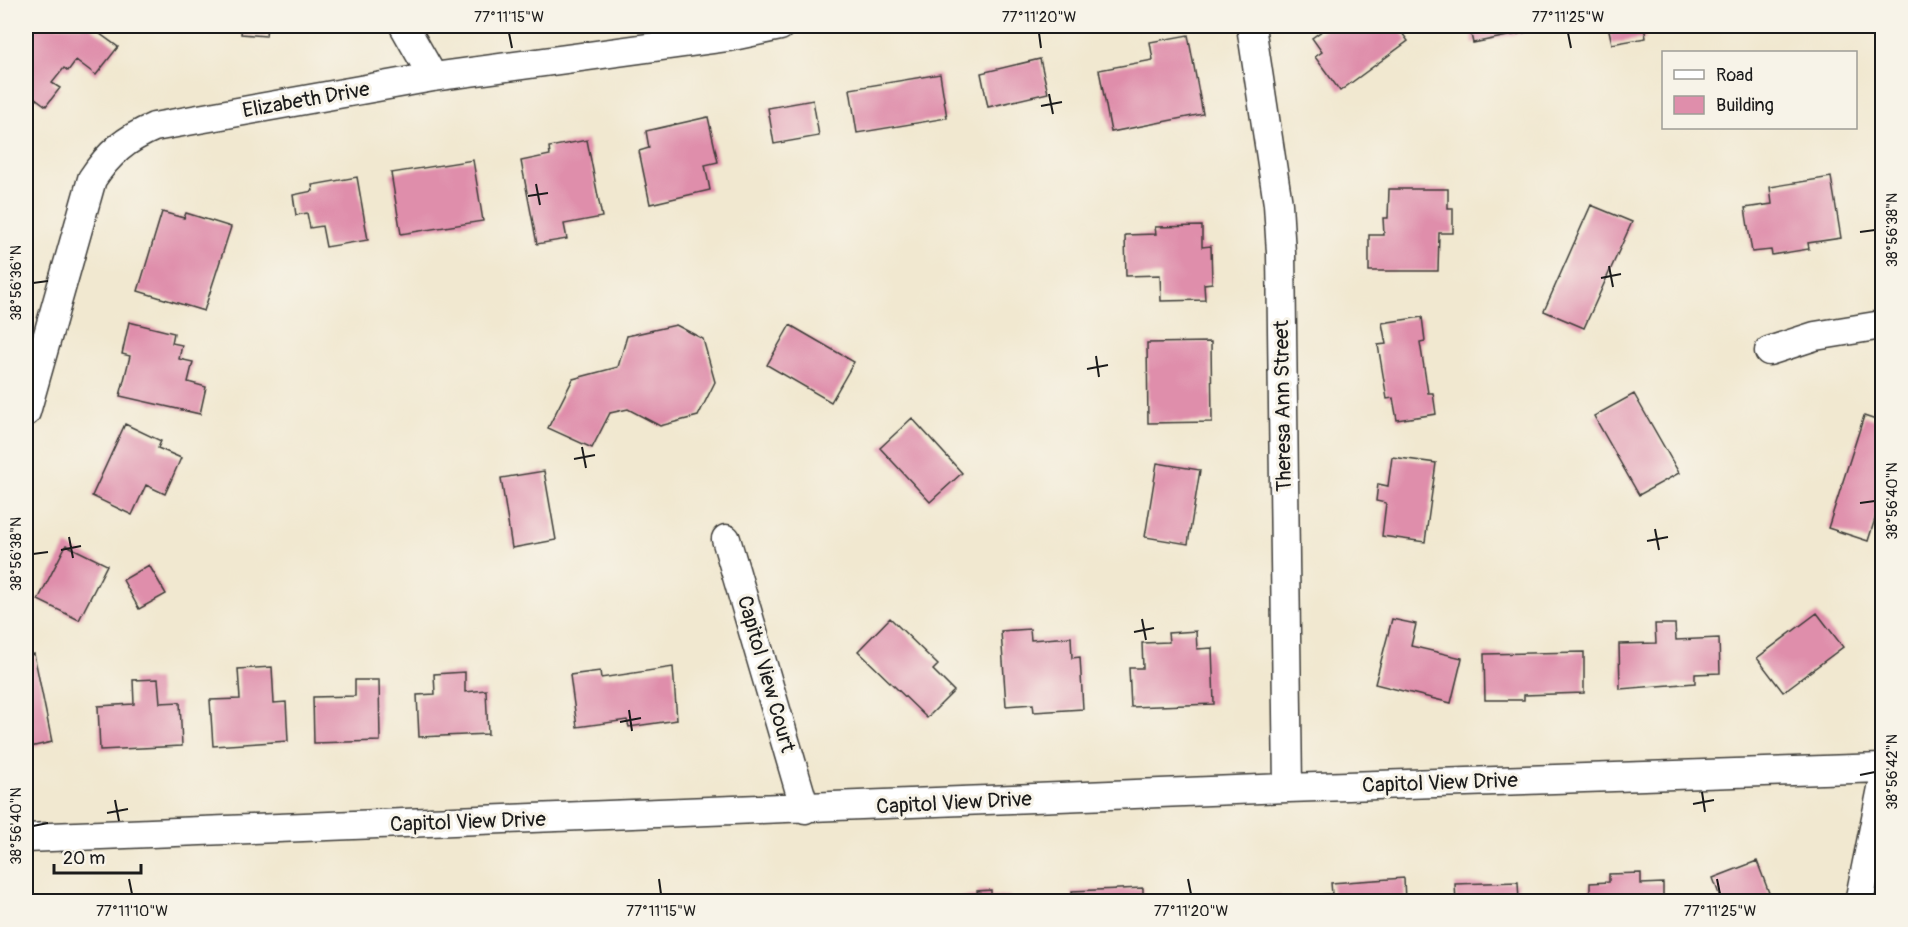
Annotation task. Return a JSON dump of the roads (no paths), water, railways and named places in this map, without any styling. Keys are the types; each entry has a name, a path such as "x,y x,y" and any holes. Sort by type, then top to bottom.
{"street":[{"path":"404,26 433,77"},
{"name":"Elizabeth Drive","path":"26,412 92,179 107,156 129,138 154,127 433,77 728,37 780,26"},
{"name":"Theresa Ann Street","path":"1251,26 1278,204 1281,254 1288,788"},
{"path":"1769,351 1815,336 1882,325"},
{"name":"Capitol View Court","path":"726,539 805,809"},
{"name":"Capitol View Drive","path":"26,838 805,809 1288,788 1882,768"},
{"path":"1859,902 1882,788"}]}
